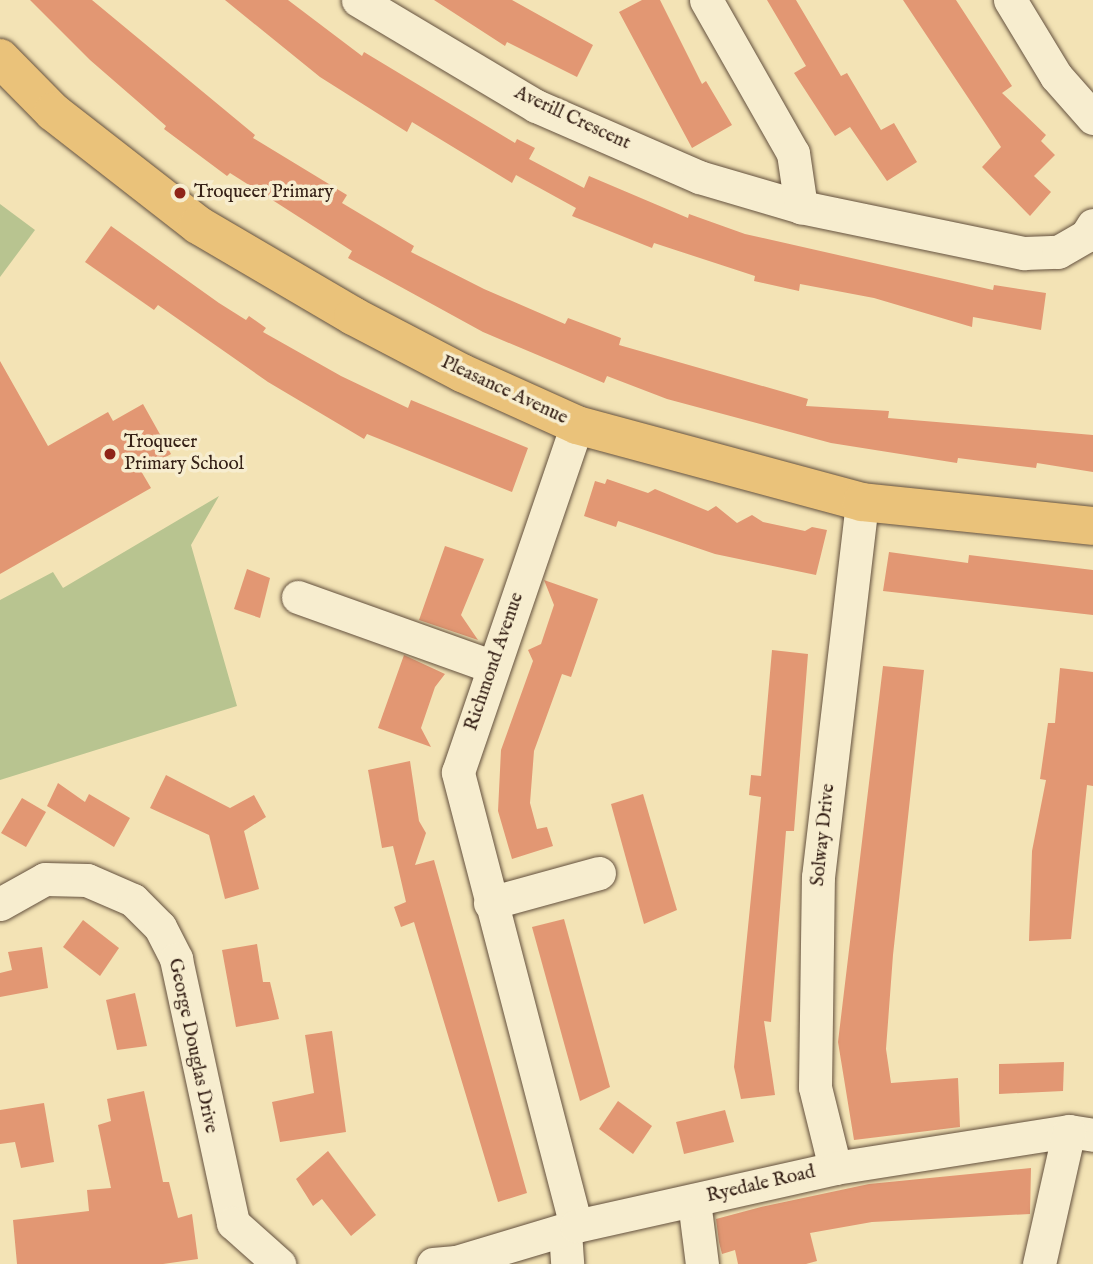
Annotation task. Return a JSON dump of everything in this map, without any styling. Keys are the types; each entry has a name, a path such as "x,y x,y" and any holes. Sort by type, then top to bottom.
{"main road":[{"name":"Pleasance Avenue","path":"0,58 53,112 198,225 353,316 463,373 578,425 862,502 1093,526"}],"street":[{"name":"Averill Crescent","path":"358,0 536,106 699,177 801,206 1024,253 1058,252 1086,236 1093,225"},
{"path":"706,0 793,153 801,206"},
{"path":"1010,0 1056,76 1093,118"},
{"name":"Richmond Avenue","path":"569,1241 458,772 578,425"},
{"name":"Solway Drive","path":"835,1168 815,1087 818,877 862,502"},
{"path":"298,597 493,667"},
{"path":"490,903 599,873"},
{"name":"George Douglas Drive","path":"0,904 45,879 87,880 133,900 160,928 176,959 233,1223 264,1260"},
{"path":"1039,1264 1081,1133"},
{"name":"Ryedale Road","path":"433,1264 569,1241 694,1200 835,1168 1081,1133"},
{"path":"694,1200 702,1264"}],"green space":[{"path":"0,204 35,230 0,277"},
{"path":"219,496 191,545 237,706 0,780 0,600 53,572 63,588"}],"building":[{"path":"30,0 92,0 255,135 253,138 347,195 342,203 414,246 411,252 484,289 565,324 568,318 621,338 619,345 808,399 806,406 889,411 888,418 1093,435 1093,472 1037,463 1036,468 958,458 957,463 831,443 667,399 607,376 604,383 483,332 348,258 352,251 230,173 227,176 164,129 166,126 90,60"},
{"path":"225,0 288,0 362,56 364,52 515,143 517,139 535,148 529,159 584,188 589,176 688,218 689,214 745,234 993,290 994,285 1046,293 1041,330 973,317 972,327 874,298 800,284 799,291 754,281 755,276 654,243 652,248 572,216 576,208 516,175 512,183 412,122 407,132 320,77"},
{"path":"434,0 512,0 593,45 577,77 507,42 505,46"},
{"path":"642,0 660,0 702,84 706,81 732,125 692,148 619,12"},
{"path":"767,0 796,0 841,76 847,73 881,130 894,123 917,162 887,181 850,127 835,136 794,73 806,66"},
{"path":"903,0 956,0 1012,86 1002,93 1046,135 1041,141 1055,155 1034,176 1051,192 1030,216 982,167 1001,147"},
{"path":"111,226 219,303 246,320 249,316 266,328 263,332 341,376 408,408 411,400 528,448 512,492 367,434 364,439 268,382 158,305 154,310 85,262"},
{"name":"Troqueer Primary School","path":"0,361 48,446 108,412 113,421 143,404 171,454 141,471 151,488 0,574"},
{"path":"607,479 648,493 655,489 708,511 716,506 737,523 752,515 763,522 805,531 812,527 827,530 816,575 715,554 618,521 616,527 584,516 595,481 605,484"},
{"path":"445,546 484,559 461,615 478,640 419,620"},
{"path":"889,552 968,563 969,555 1093,570 1093,615 883,591"},
{"path":"247,569 270,578 260,618 234,609"},
{"path":"544,580 598,599 571,677 562,674 534,751 530,803 537,829 547,827 553,846 512,859 498,811 501,750 533,661 528,650 541,644 554,605"},
{"path":"772,650 808,654 794,831 786,831 771,1022 764,1021 775,1095 741,1099 734,1067 761,797 749,795 751,775 761,776"},
{"path":"404,655 445,674 435,687 421,728 431,747 378,728"},
{"path":"883,666 924,670 893,955 886,1049 891,1083 958,1078 960,1127 854,1140 838,1042"},
{"path":"1060,668 1093,672 1093,786 1087,785 1071,939 1029,941 1032,851 1046,780 1040,779 1048,723 1055,723"},
{"path":"410,761 419,821 426,833 415,865 434,860 527,1193 498,1202 414,922 401,927 394,907 406,902 393,846 382,848 368,770"},
{"path":"166,775 230,808 254,795 266,817 244,831 259,889 225,899 209,835 150,808"},
{"path":"58,783 85,802 89,794 130,818 114,847 47,806"},
{"path":"643,794 677,910 644,924 611,804"},
{"path":"22,798 46,812 26,847 1,833"},
{"path":"564,919 610,1087 580,1101 532,927"},
{"path":"83,920 119,948 100,976 63,947"},
{"path":"257,944 263,982 270,982 279,1019 236,1027 222,950"},
{"path":"42,947 48,988 0,997 0,973 12,970 8,952"},
{"path":"135,993 147,1046 117,1050 106,1000"},
{"path":"332,1031 346,1132 280,1142 272,1102 314,1093 305,1035"},
{"path":"1064,1062 1063,1091 999,1094 999,1064"},
{"path":"144,1091 163,1182 169,1182 178,1218 192,1214 198,1259 163,1264 17,1264 13,1220 89,1211 87,1190 111,1188 98,1125 111,1121 107,1099"},
{"path":"618,1101 652,1126 633,1154 599,1129"},
{"path":"44,1103 54,1162 21,1168 15,1142 0,1144 0,1110"},
{"path":"725,1110 734,1142 684,1154 676,1122"},
{"path":"328,1151 376,1215 351,1236 322,1199 313,1206 296,1179"},
{"path":"1031,1168 1030,1214 872,1222 810,1233 817,1261 806,1264 738,1264 735,1250 722,1254 716,1219 869,1184"}],"place":[{"name":"Troqueer Primary","path":"180,193"},
{"name":"Troqueer Primary School","path":"110,454"}]}
